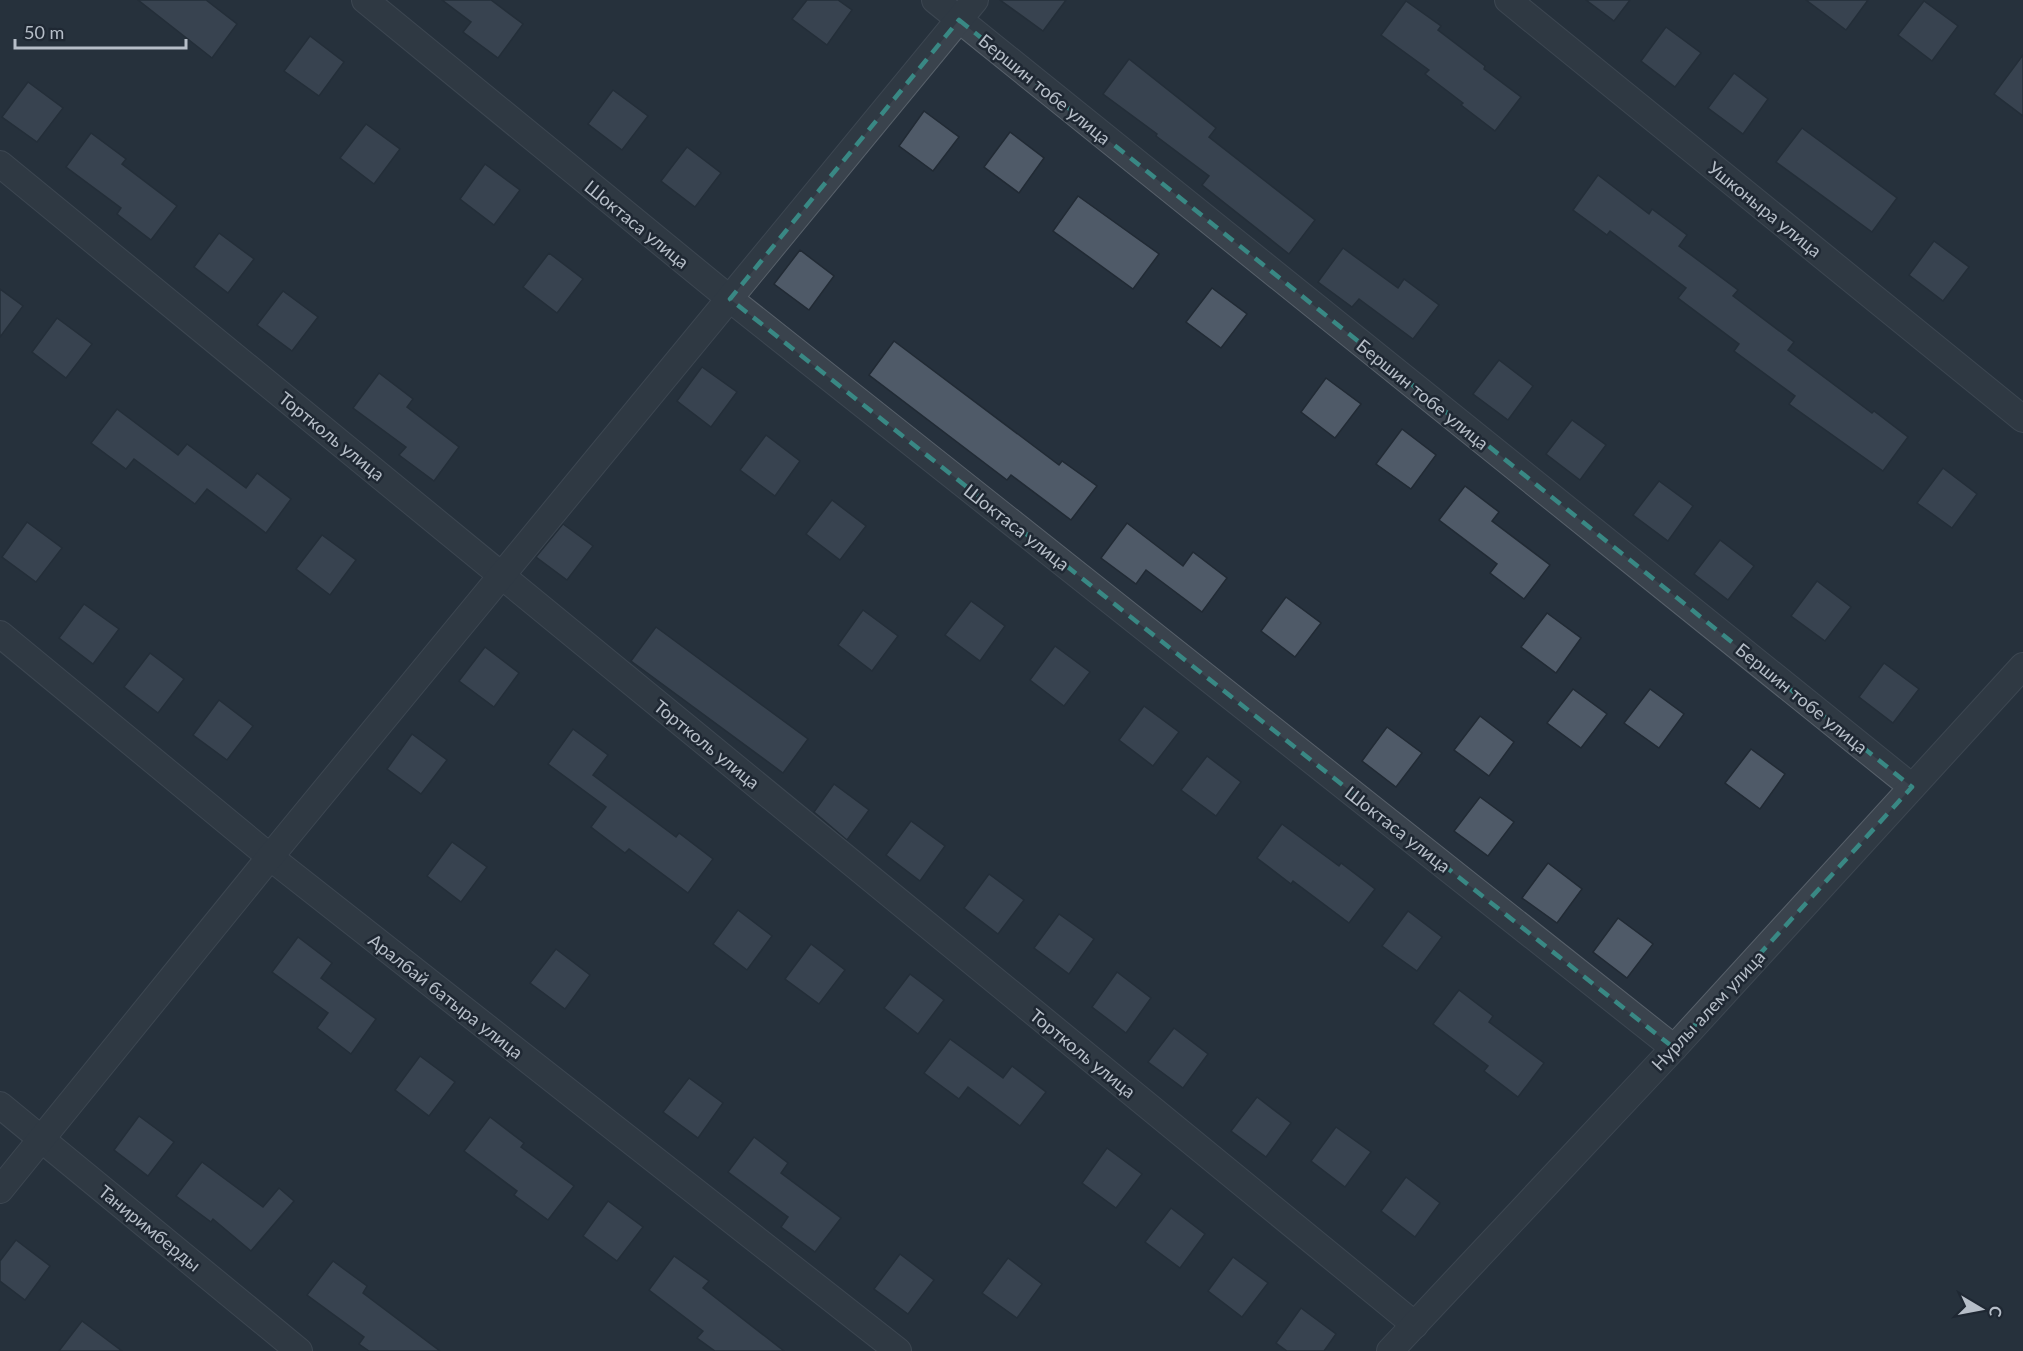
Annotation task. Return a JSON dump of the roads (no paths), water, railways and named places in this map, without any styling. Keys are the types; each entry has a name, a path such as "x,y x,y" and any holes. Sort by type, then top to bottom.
{"street":[{"name":"Шоктаса улица","path":"365,0 730,300 1674,1048"},
{"name":"Бершин тобе улица","path":"935,0 967,10 1912,787"},
{"name":"Ушконыра улица","path":"1508,0 2023,419"},
{"path":"0,1190 270,857 967,10"},
{"name":"Тортколь улица","path":"0,164 1415,1325"},
{"name":"Аралбай батыра улица","path":"0,634 270,857 898,1351"},
{"name":"Нурлы алем улица","path":"1390,1351 1674,1048 2023,666"},
{"name":"Таниримберды","path":"0,1105 299,1351"}]}
